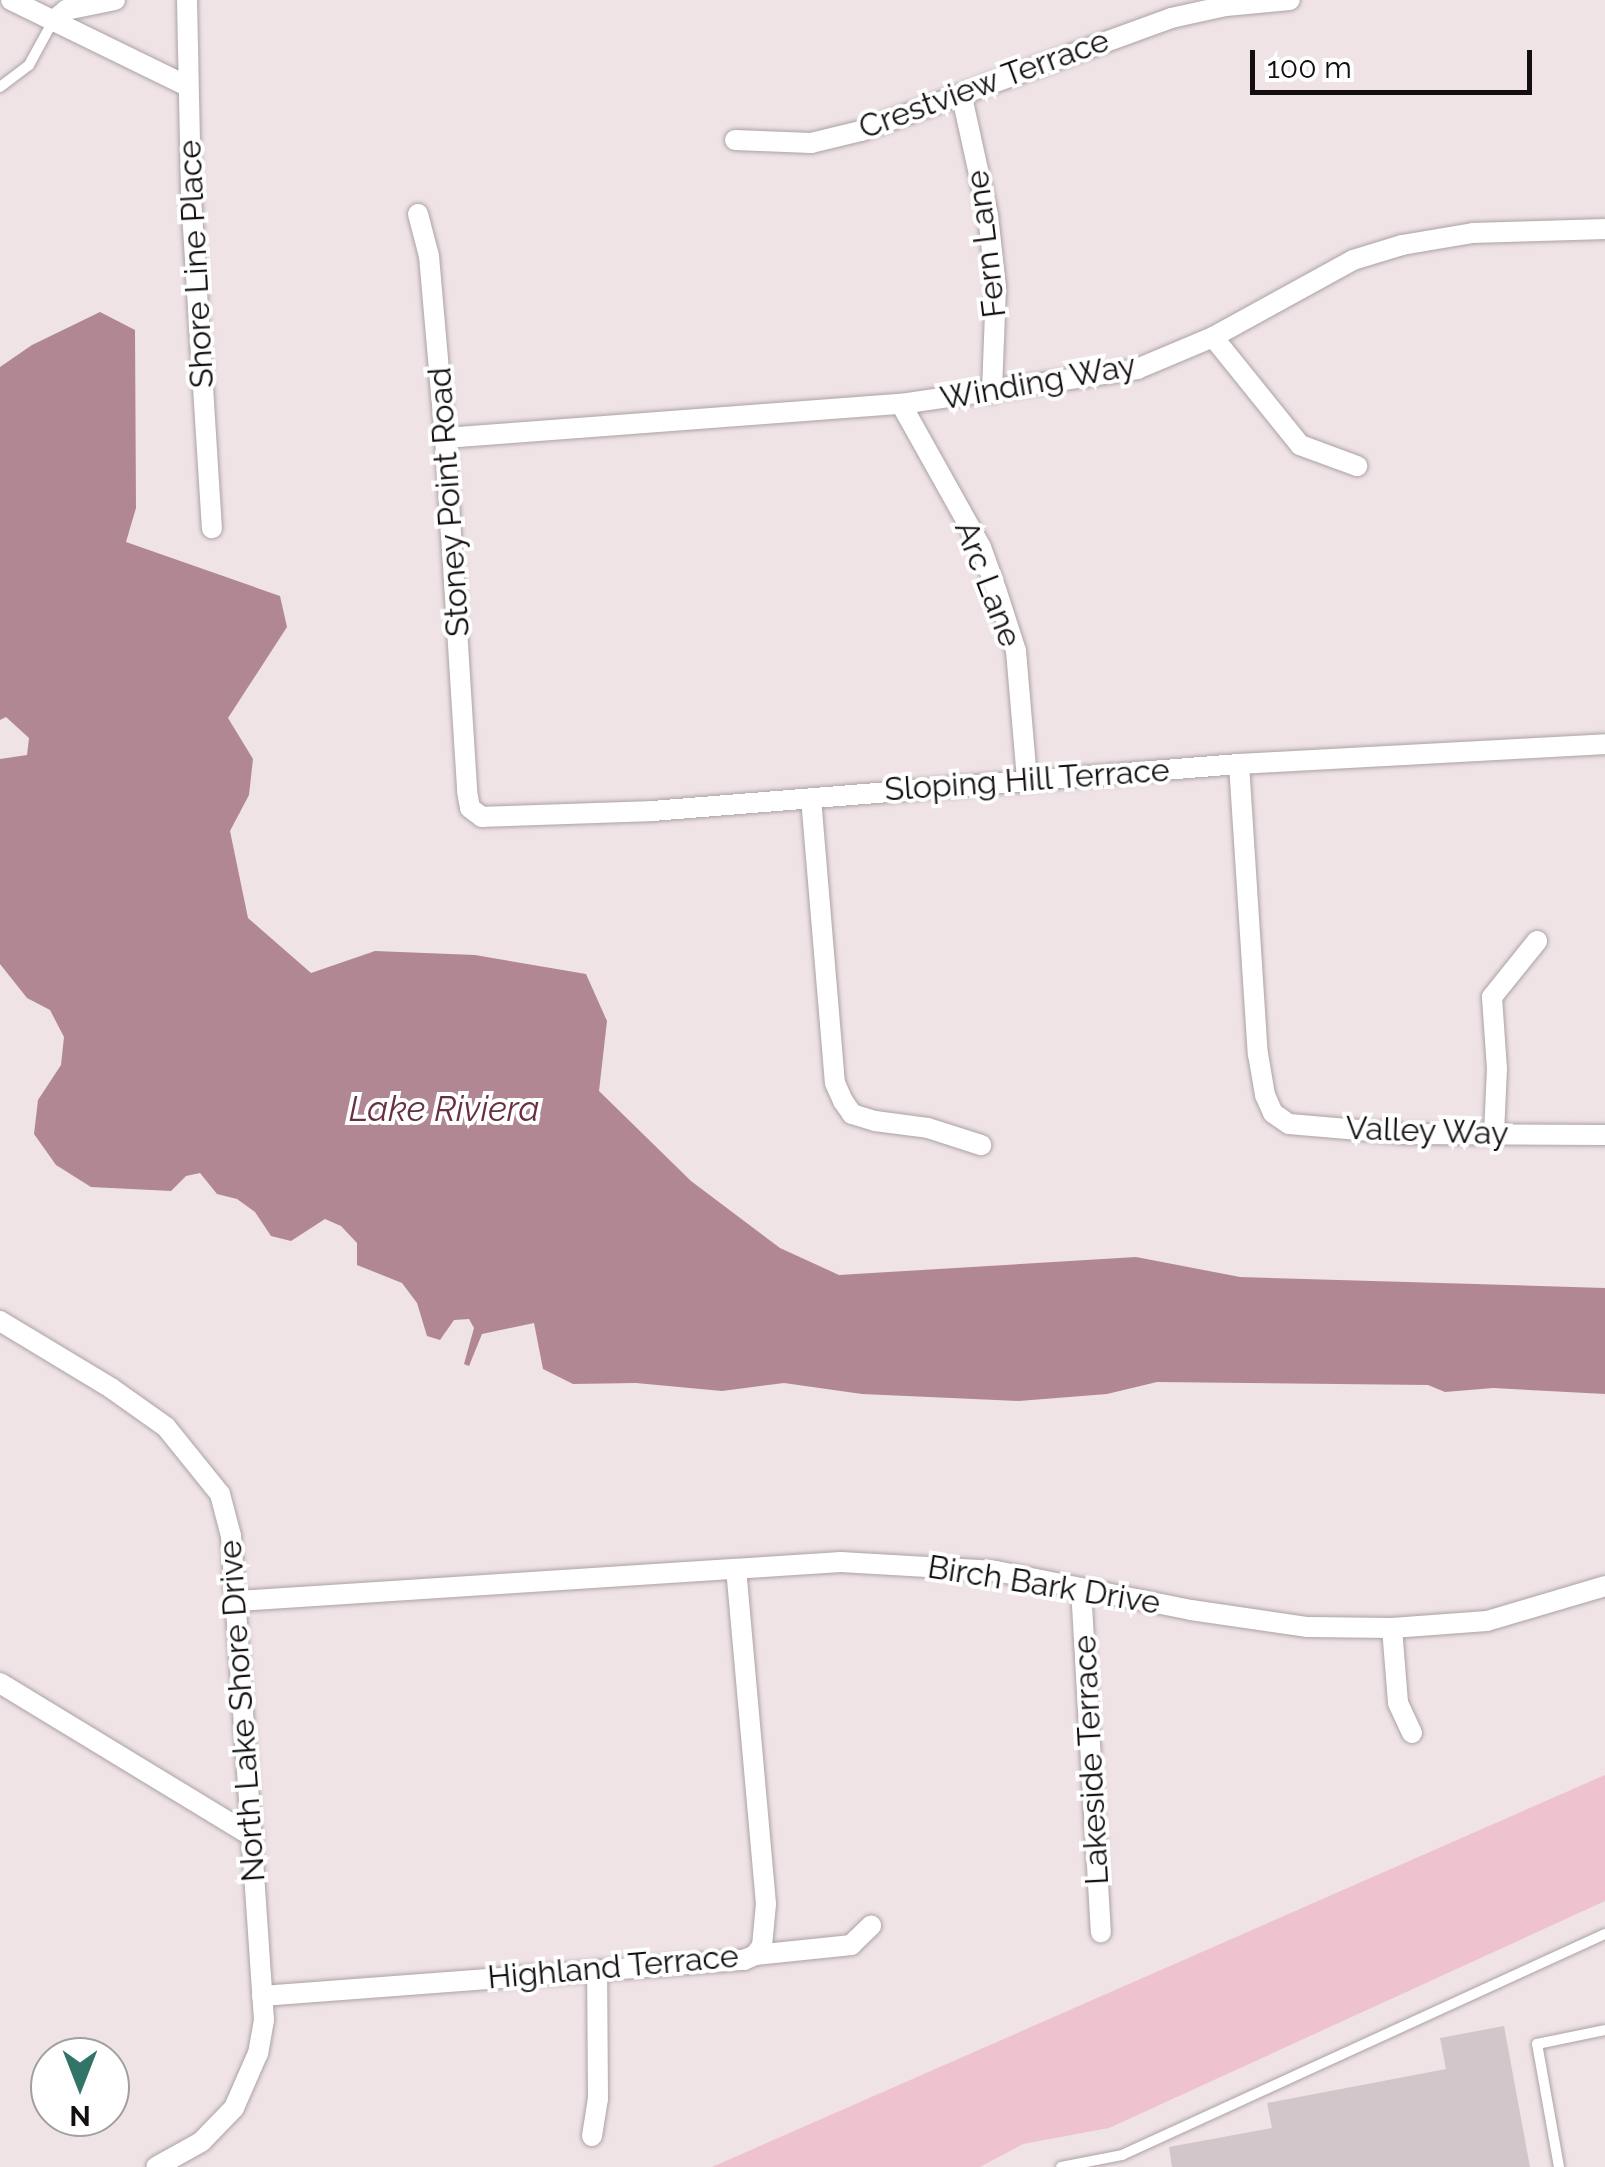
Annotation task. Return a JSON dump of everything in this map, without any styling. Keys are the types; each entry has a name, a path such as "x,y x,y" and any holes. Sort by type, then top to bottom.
{"street":[{"path":"11,0 186,86"},
{"name":"Shore Line Place","path":"187,0 186,86 212,528"},
{"name":"Crestview Terrace","path":"735,140 811,143 962,97 1100,41 1172,18 1290,0"},
{"path":"53,21 66,10 108,1"},
{"name":"Fern Lane","path":"962,97 988,215 996,287 992,393"},
{"name":"Stoney Point Road","path":"418,214 429,256 445,438 468,791"},
{"name":"Winding Way","path":"445,438 901,404 1137,370 1213,336 1353,260 1402,245 1474,234 1605,229"},
{"path":"1213,336 1300,445 1357,466"},
{"name":"Arc Lane","path":"901,404 982,547 1016,651 1027,779"},
{"name":"Sloping Hill Terrace","path":"468,791 470,808 482,817 652,811 1239,764 1605,744"},
{"name":"Valley Way","path":"1239,764 1264,1095 1273,1113 1289,1124 1406,1134 1605,1135"},
{"path":"811,798 835,1083 842,1101 852,1114 928,1128 981,1146"},
{"path":"1494,1134 1497,1069 1492,997 1537,941"},
{"name":"North Lake Shore Drive","path":"0,1322 166,1427 200,1464 220,1494 231,1536 254,1836 262,1996 258,2053 234,2108 200,2142 156,2167"},
{"name":"Birch Bark Drive","path":"238,1602 842,1562 933,1564 1308,1627 1392,1628 1487,1621 1605,1586"},
{"name":"Highland Terrace","path":"262,1996 744,1960 755,1955 763,1939 766,1904 736,1570"},
{"name":"Lakeside Terrace","path":"1081,1588 1101,1932"},
{"path":"1392,1628 1398,1703 1412,1733"},
{"path":"0,1683 254,1836"},
{"path":"755,1955 851,1945 871,1926"},
{"path":"592,2136 598,2099 597,1970"}],"lane":[{"path":"0,87 29,65 53,21"},
{"path":"1061,2167 1122,2155 1605,1934"},
{"path":"1559,2167 1537,2044 1605,2030"}],"shaded area":[{"path":"1605,1775 1605,1901 1109,2128 1023,2144 980,2167 712,2167"}],"water":[{"name":"Lake Riviera","path":"100,312 135,330 136,508 126,542 280,596 287,627 228,718 253,759 249,795 230,831 248,918 311,973 375,951 475,955 586,974 607,1021 599,1091 691,1181 780,1248 839,1275 1136,1257 1240,1277 1605,1288 1605,1394 1493,1388 1445,1392 1428,1385 1157,1382 1107,1394 1019,1401 862,1394 784,1383 722,1391 636,1383 573,1384 543,1369 534,1323 482,1334 469,1366 464,1364 474,1328 469,1319 454,1320 440,1340 427,1336 417,1303 402,1283 357,1265 357,1243 341,1226 325,1219 291,1241 271,1236 255,1212 237,1199 217,1194 200,1173 186,1176 171,1191 91,1187 56,1165 34,1134 38,1100 61,1065 64,1037 50,1010 27,998 0,964 0,759 27,755 29,738 6,717 0,720 0,367 32,345"}],"building":[{"path":"1504,2026 1530,2167 1172,2167 1169,2147 1272,2128 1267,2103 1446,2069 1440,2038"}]}
